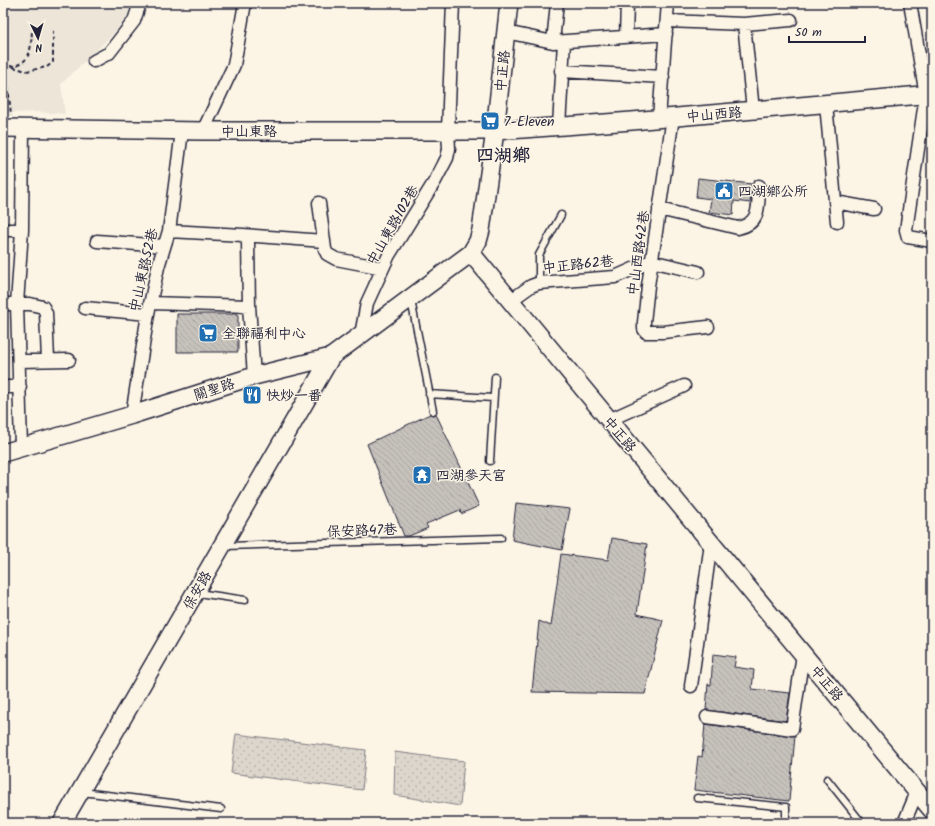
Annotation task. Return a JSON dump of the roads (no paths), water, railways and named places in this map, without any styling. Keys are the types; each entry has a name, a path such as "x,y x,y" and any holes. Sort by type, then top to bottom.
{"main road":[{"name":"中正路","path":"509,3 495,131 481,230 478,241 471,253 932,810"},
{"name":"中山西路","path":"495,131 929,95"},
{"name":"中山東路","path":"13,125 182,131 495,131"},
{"name":"關聖路","path":"3,453 132,415 254,376 332,357 471,253"},
{"name":"保安路","path":"62,823 332,357"}],"street":[{"path":"94,61 109,53 134,21 140,3"},
{"path":"203,131 217,98 234,65 245,3"},
{"name":"中山東路102巷","path":"361,335 368,303 383,268 447,158 449,149 448,130 453,3"},
{"path":"557,3 561,71 559,126"},
{"path":"626,37 628,3"},
{"name":"中山西路42巷","path":"668,3 663,77 666,118 659,209 651,261 644,329 646,332 651,332 708,327"},
{"path":"910,3 929,95 906,230 908,237 932,241"},
{"path":"667,21 744,24 791,20"},
{"path":"744,24 753,110"},
{"path":"506,32 559,42 666,34"},
{"path":"561,71 663,77"},
{"path":"826,104 837,222"},
{"path":"13,125 22,230 17,304 21,447"},
{"name":"中山東路52巷","path":"132,415 149,308 168,231 182,131"},
{"path":"659,209 738,228 747,226 754,219 758,208 759,186"},
{"path":"835,202 874,209"},
{"path":"319,203 324,249 327,254 331,257 383,268"},
{"path":"3,230 22,230"},
{"path":"168,231 324,241"},
{"path":"243,235 248,241 249,306 254,376"},
{"path":"97,241 164,246"},
{"path":"651,261 698,272"},
{"name":"中正路62巷","path":"510,301 539,282 615,277 651,261"},
{"path":"3,304 30,304 43,307 46,313 48,360"},
{"path":"85,308 249,306"},
{"path":"19,361 69,360"},
{"path":"609,420 684,386"},
{"path":"3,387 20,387"},
{"path":"691,686 711,543"},
{"path":"707,718 792,729 802,654"},
{"path":"904,823 917,792"}],"lane":[{"path":"539,282 539,255 561,215"},
{"path":"410,298 433,411"},
{"path":"490,461 495,377"},
{"path":"429,394 493,398"},
{"name":"保安路47巷","path":"223,546 501,538"},
{"path":"196,592 245,600"},
{"path":"827,779 862,823"},
{"path":"80,792 221,809"},
{"path":"696,798 786,807 786,823"}],"place":[{"name":"7-Eleven","path":"490,121"},
{"name":"四湖鄉公所","path":"724,191"},
{"name":"全聯福利中心","path":"208,333"},
{"name":"快炒一番","path":"252,395"},
{"name":"四湖參天宮","path":"422,475"}],"district":[{"name":"四湖鄉","path":"503,155"}]}
